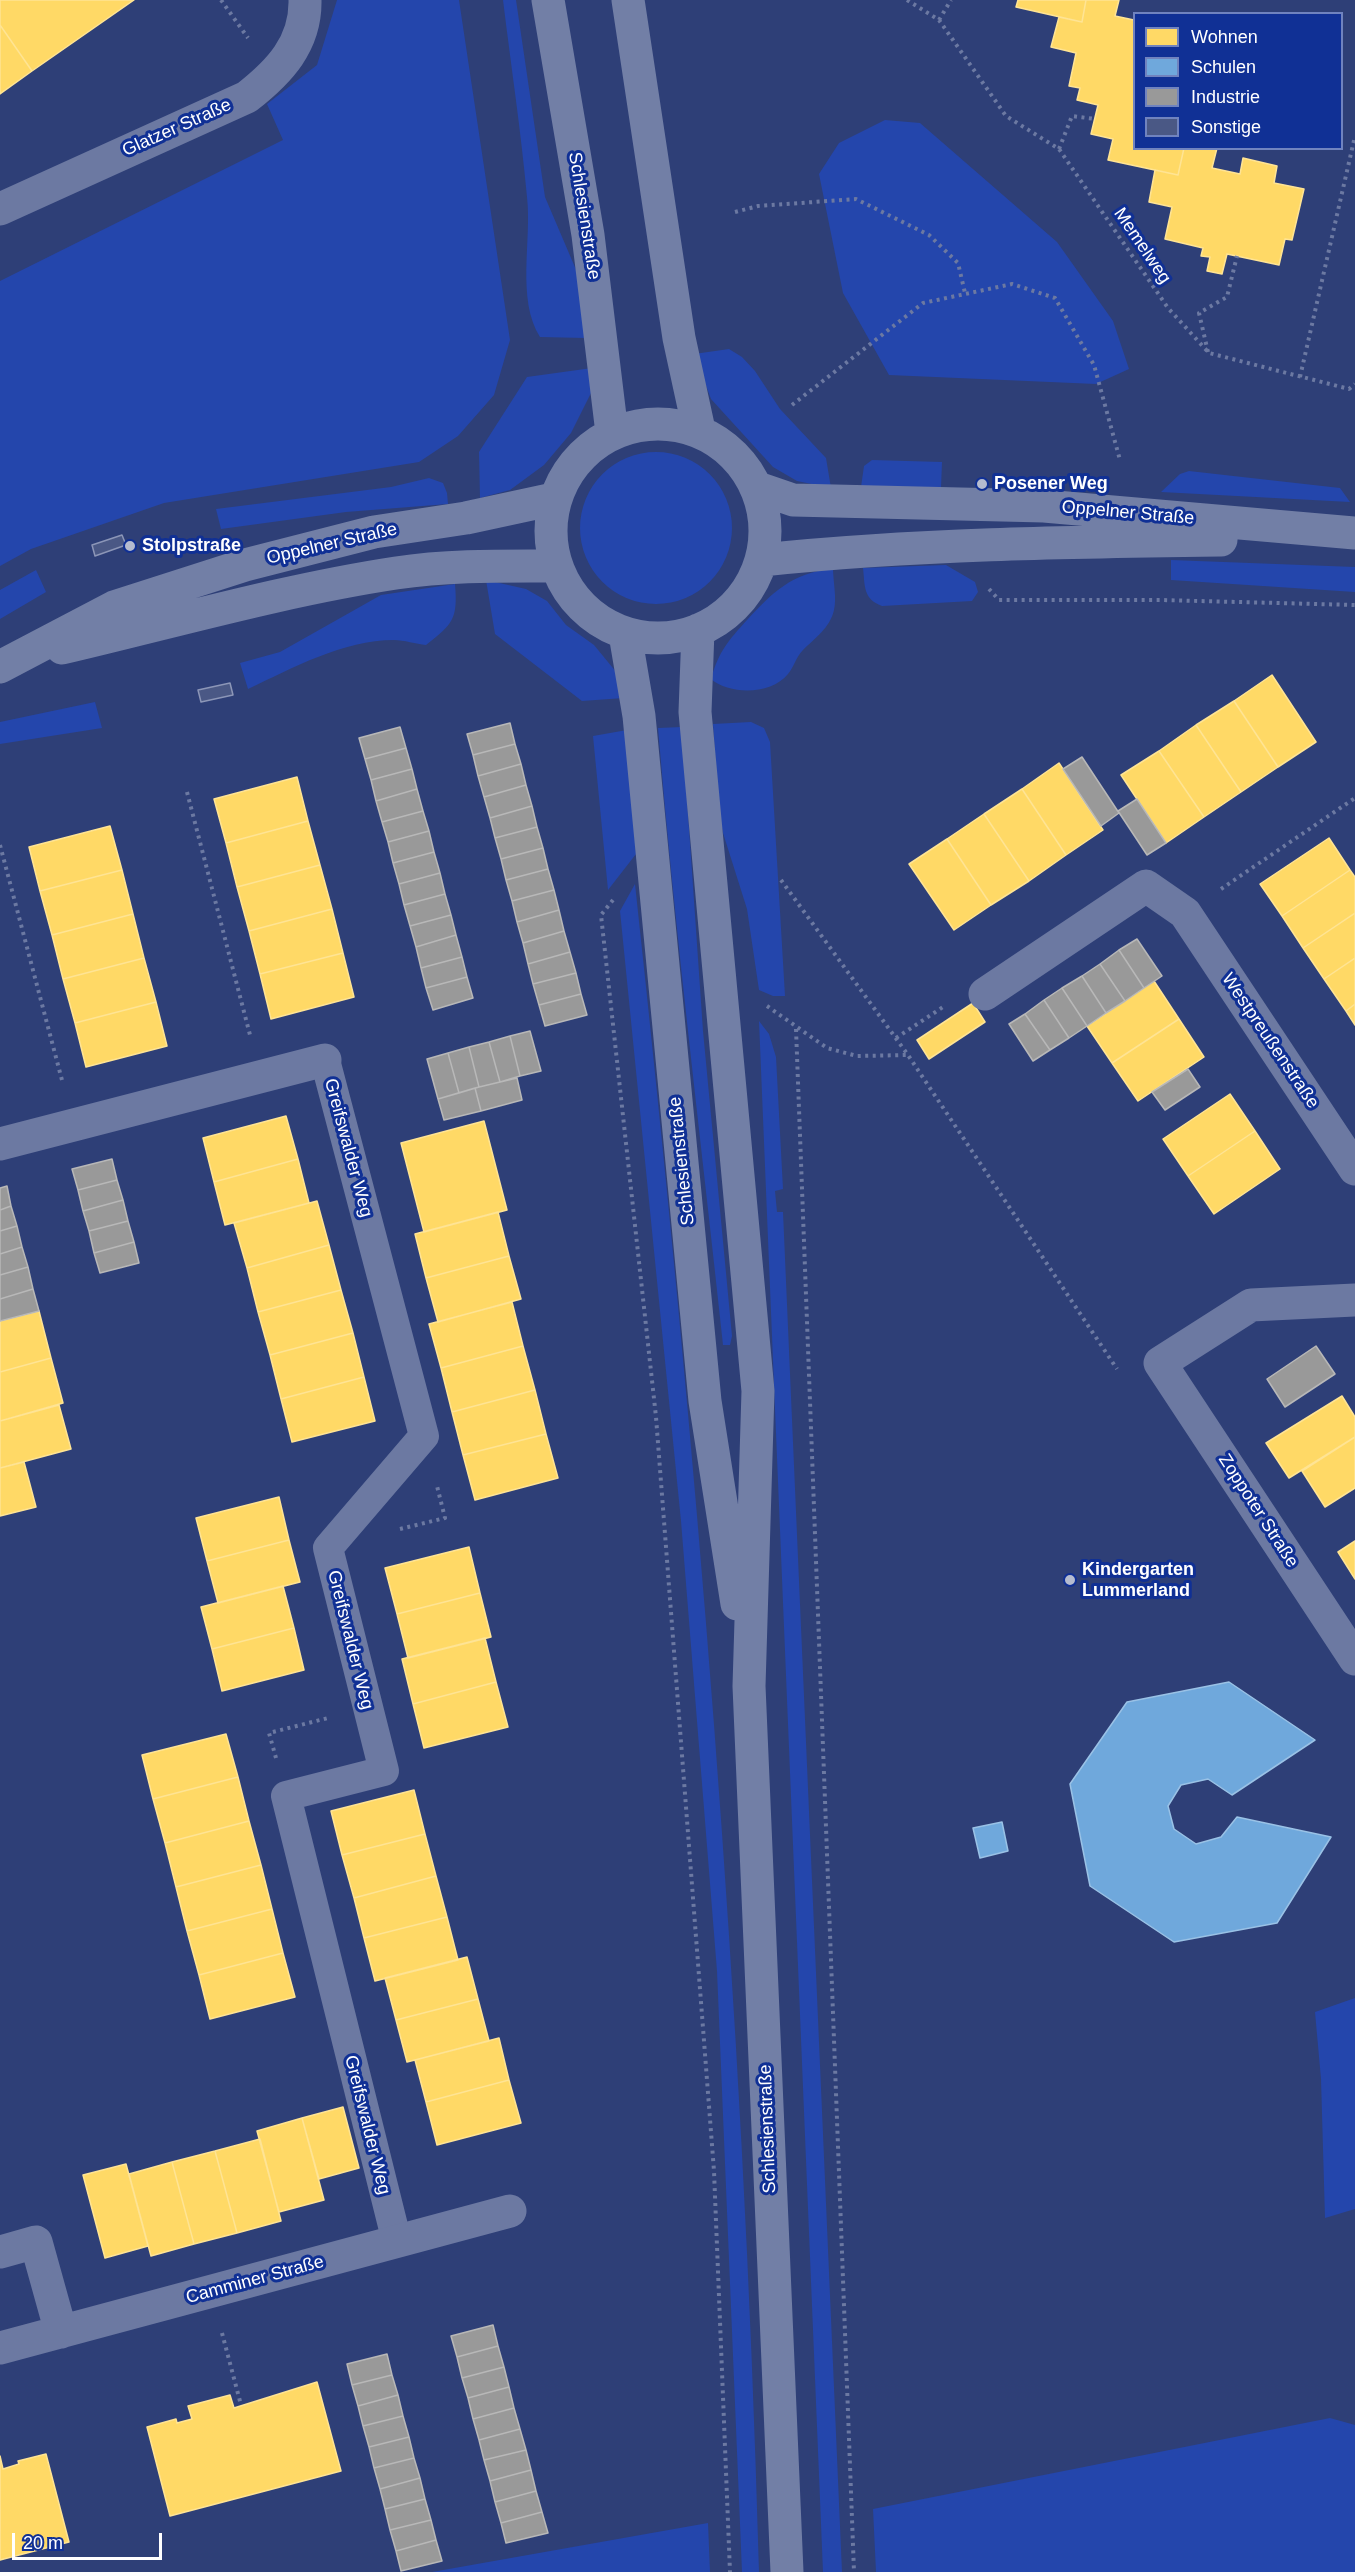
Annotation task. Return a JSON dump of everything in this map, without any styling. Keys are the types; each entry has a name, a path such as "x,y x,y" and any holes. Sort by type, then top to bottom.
{"street":[{"name":"Glatzer Straße","path":"0,209 247,97 275,75 298,42 304,0"},
{"name":"Schlesienstraße","path":"548,0 588,235 612,433"},
{"path":"628,0 679,338 699,430"},
{"path":"640,424 660,424 699,430 730,451 743,464 758,488 766,524 762,560 748,590 727,614 698,630 675,638 650,638 625,634 595,619 571,595 555,566 550,533 554,500 567,472 587,450 612,433 640,424"},
{"name":"Oppelner Straße","path":"758,488 793,500 1044,506 1355,533"},
{"name":"Oppelner Straße","path":"10,662 114,607 245,565 374,532 466,518 554,500"},
{"name":"Oppelner Straße","path":"762,560 848,551 1057,543 1355,539"},
{"name":"Oppelner Straße","path":"10,662 327,586 397,573 469,565 555,566"},
{"name":"Schlesienstraße","path":"698,630 695,712 758,1391 749,1686 787,2572"},
{"name":"Schlesienstraße","path":"625,634 639,716 705,1401 749,1686"},
{"name":"Westpreußenstraße","path":"985,994 1146,886 1185,913 1355,1169"},
{"name":"Greifswalder Weg","path":"0,1144 325,1060"},
{"name":"Zoppoter Straße","path":"1355,1300 1251,1305 1160,1363 1355,1659"},
{"name":"Camminer Straße","path":"0,2348 510,2211"},
{"path":"0,2252 36,2242 61,2332"}],"lane":[{"name":"Greifswalder Weg","path":"325,1060 424,1436 328,1548 384,1771 286,1796 397,2242"}],"path":[{"name":"Memelweg","path":"907,0 939,20 1006,116 1059,149 1168,308 1209,353"},
{"path":"939,20 951,0"},
{"path":"1059,149 1072,116 1095,119"},
{"path":"1300,377 1355,136"},
{"path":"735,212 758,206 856,199 929,236 958,263 965,293"},
{"path":"1237,256 1227,297 1199,313 1209,353 1355,390"},
{"path":"792,405 922,303 1012,284 1055,298 1094,365 1120,460"},
{"path":"1349,389 1355,384"},
{"path":"999,600 1160,600 1355,605"},
{"path":"187,792 261,1077"},
{"path":"1185,913 1355,798"},
{"path":"0,845 74,1125"},
{"path":"782,880 908,1055 1123,1378"},
{"path":"601,915 656,1417 714,2160 730,2572"},
{"path":"896,1038 966,992 985,994"},
{"path":"854,2572 796,1029 827,1048 857,1056 908,1055"},
{"path":"286,1796 269,1733 368,1708"},
{"path":"228,2355 241,2406"}],"shaded area":[{"path":"337,0 459,0 510,340 494,395 458,436 419,462 164,503 31,549 0,566 0,281 283,140 267,104 317,65"},
{"path":"503,0 516,0 545,197 577,272 586,338 540,337 533,322 526,269 527,197"},
{"path":"885,120 920,123 1057,242 1113,321 1129,369 1096,384 889,375 843,293 819,174 839,143"},
{"path":"729,349 742,357 755,371 780,409 826,458 831,488 797,481 773,467 711,399 694,354"},
{"path":"592,368 591,393 571,433 544,465 510,490 480,498 479,452 527,377"},
{"path":"656,452 671,453 685,458 710,474 726,499 731,513 731,543 726,557 710,582 685,598 671,603 656,604 641,603 627,598 602,582 586,557 581,543 580,528 581,513 586,499 602,474 627,458 641,453"},
{"path":"872,460 942,462 941,488 861,487 864,466"},
{"path":"1189,471 1340,488 1350,502 1161,492 1180,474"},
{"path":"429,478 443,483 448,504 346,512 221,529 216,509 391,487"},
{"path":"1171,560 1355,567 1355,592 1171,580"},
{"path":"946,565 975,582 978,592 972,601 882,606 871,600 866,591 863,568"},
{"path":"833,568 835,600 832,616 822,632 801,653 781,681 761,689 739,690 711,679 725,647 740,627 766,600 794,580"},
{"path":"36,570 46,592 0,619 0,590"},
{"path":"486,580 526,589 547,601 566,625 594,645 617,673 624,698 582,701 495,634"},
{"path":"455,584 456,605 452,620 426,645 394,640 356,645 301,664 248,689 240,663 280,652 381,595"},
{"path":"95,702 102,728 0,744 0,722"},
{"path":"751,722 764,728 770,742 785,996 773,996 759,990 747,909 719,813 713,724"},
{"path":"682,727 703,1031 732,1336 730,1345 723,1345 680,959 658,728"},
{"path":"627,730 636,854 608,890 593,736"},
{"path":"635,884 678,1305 714,1727 742,2149 759,2572 742,2572 717,1971 681,1521 620,911"},
{"path":"759,1021 769,1034 776,1057 783,1189 775,1191 777,1212 783,1212 842,2572 823,2572"},
{"path":"1355,1998 1355,2209 1325,2218 1321,2079 1315,2012"},
{"path":"1330,2418 1355,2425 1355,2572 876,2572 873,2509"},
{"path":"708,2523 710,2572 432,2572"}],"building: Wohnen":[{"path":"0,0 134,0 32,71 0,25"},
{"path":"1018,0 1086,0 1082,22 1016,7"},
{"path":"1086,0 1119,0 1115,16 1133,20 1133,150 1184,150 1178,175 1108,160 1113,139 1091,134 1098,105 1077,100 1080,88 1069,86 1076,53 1051,47 1059,17 1082,22"},
{"path":"0,25 32,71 0,94"},
{"path":"1184,150 1216,150 1212,168 1240,174 1243,158 1277,166 1274,183 1304,189 1292,240 1285,239 1279,265 1227,254 1222,274 1207,271 1210,257 1201,256 1203,248 1165,239 1172,207 1149,202 1155,170 1178,175"},
{"path":"1272,675 1316,742 1278,767 1234,701"},
{"path":"1234,701 1278,767 1241,792 1196,725"},
{"path":"1196,725 1241,792 1204,817 1159,751"},
{"path":"1159,751 1204,817 1166,843 1121,775"},
{"path":"1059,763 1103,830 1066,855 1022,789"},
{"path":"297,777 308,821 226,843 214,799"},
{"path":"1022,789 1066,855 1029,881 984,814"},
{"path":"984,814 1029,881 991,905 947,839"},
{"path":"308,821 320,865 237,887 226,843"},
{"path":"110,826 122,870 40,891 29,847"},
{"path":"1329,838 1350,870 1282,916 1260,884"},
{"path":"947,839 991,905 954,930 909,864"},
{"path":"320,865 332,909 249,931 237,887"},
{"path":"122,870 133,914 52,935 40,891"},
{"path":"1350,870 1355,877 1355,913 1303,948 1282,916"},
{"path":"332,909 343,953 260,974 249,931"},
{"path":"1355,913 1355,958 1324,979 1303,948"},
{"path":"133,914 144,958 63,979 52,935"},
{"path":"343,953 354,997 271,1019 260,974"},
{"path":"144,958 156,1002 75,1023 63,979"},
{"path":"1355,958 1355,1004 1346,1011 1324,979"},
{"path":"1154,981 1179,1019 1112,1063 1087,1026"},
{"path":"156,1002 167,1046 86,1067 75,1023"},
{"path":"973,1003 985,1022 929,1059 917,1040"},
{"path":"1355,1004 1355,1025 1346,1011"},
{"path":"1179,1019 1204,1057 1138,1101 1112,1063"},
{"path":"1230,1094 1255,1131 1188,1176 1163,1139"},
{"path":"286,1116 298,1159 214,1182 203,1138"},
{"path":"484,1121 507,1210 424,1232 401,1143"},
{"path":"1255,1131 1280,1169 1214,1214 1188,1176"},
{"path":"298,1159 309,1203 225,1225 214,1182"},
{"path":"317,1201 329,1245 247,1268 234,1223"},
{"path":"498,1212 509,1256 426,1278 415,1234"},
{"path":"329,1245 341,1290 258,1312 247,1268"},
{"path":"509,1256 521,1299 438,1322 426,1278"},
{"path":"341,1290 353,1333 270,1355 258,1312"},
{"path":"512,1302 523,1346 441,1368 429,1324"},
{"path":"39,1311 51,1358 0,1372 0,1321"},
{"path":"353,1333 364,1377 281,1399 270,1355"},
{"path":"523,1346 535,1390 452,1412 441,1368"},
{"path":"51,1358 63,1403 0,1421 0,1372"},
{"path":"364,1377 375,1421 292,1442 281,1399"},
{"path":"535,1390 546,1434 463,1455 452,1412"},
{"path":"1342,1396 1355,1417 1355,1437 1289,1478 1266,1443"},
{"path":"59,1405 71,1449 0,1468 0,1421"},
{"path":"546,1434 558,1478 475,1500 463,1455"},
{"path":"1355,1437 1355,1488 1325,1507 1302,1471"},
{"path":"24,1462 36,1507 0,1516 0,1468"},
{"path":"279,1497 289,1540 207,1561 196,1518"},
{"path":"289,1540 300,1582 218,1603 207,1561"},
{"path":"1355,1541 1355,1579 1338,1552"},
{"path":"469,1547 480,1593 397,1614 385,1568"},
{"path":"283,1586 294,1628 212,1649 201,1607"},
{"path":"480,1593 491,1637 408,1658 397,1614"},
{"path":"294,1628 304,1670 222,1691 212,1649"},
{"path":"485,1638 496,1682 413,1704 402,1659"},
{"path":"496,1682 508,1727 424,1748 413,1704"},
{"path":"226,1734 238,1777 153,1799 142,1755"},
{"path":"238,1777 249,1821 165,1843 153,1799"},
{"path":"414,1790 425,1834 342,1855 331,1811"},
{"path":"249,1821 261,1865 176,1887 165,1843"},
{"path":"425,1834 436,1876 354,1898 342,1855"},
{"path":"261,1865 272,1909 187,1931 176,1887"},
{"path":"436,1876 447,1917 364,1938 354,1898"},
{"path":"272,1909 283,1953 199,1975 187,1931"},
{"path":"447,1917 458,1960 375,1981 364,1938"},
{"path":"283,1953 295,1997 210,2019 199,1975"},
{"path":"467,1957 478,1999 396,2020 385,1978"},
{"path":"478,1999 489,2041 407,2062 396,2020"},
{"path":"499,2038 509,2080 426,2102 415,2060"},
{"path":"509,2080 521,2123 437,2145 426,2102"},
{"path":"343,2107 359,2168 319,2179 302,2118"},
{"path":"302,2118 324,2200 279,2212 257,2131"},
{"path":"260,2139 281,2221 237,2233 215,2151"},
{"path":"215,2151 237,2233 194,2244 172,2162"},
{"path":"172,2162 194,2244 151,2256 129,2174"},
{"path":"126,2164 148,2246 105,2258 83,2175"},
{"path":"317,2382 341,2471 170,2516 147,2427 176,2419 177,2423 192,2419 188,2406 230,2395 234,2408"},
{"path":"46,2454 69,2542 0,2560 0,2456 3,2469 19,2464 18,2461"}],"building: Schulen":[{"path":"1229,1682 1315,1740 1232,1795 1208,1779 1181,1785 1168,1806 1174,1829 1196,1844 1221,1837 1237,1817 1331,1837 1277,1923 1174,1942 1090,1886 1070,1784 1127,1702"},
{"path":"1002,1822 1008,1851 980,1858 973,1828"}],"building: Industrie":[{"path":"510,723 515,744 473,755 467,734"},
{"path":"400,727 406,748 365,759 359,738"},
{"path":"515,744 521,764 478,776 473,755"},
{"path":"406,748 412,769 371,780 365,759"},
{"path":"1082,757 1119,813 1101,826 1063,769"},
{"path":"521,764 526,785 484,797 478,776"},
{"path":"412,769 417,789 376,801 371,780"},
{"path":"526,785 532,806 490,818 484,797"},
{"path":"417,789 423,811 382,822 376,801"},
{"path":"1137,799 1166,843 1147,855 1118,811"},
{"path":"532,806 537,827 495,838 490,818"},
{"path":"423,811 429,831 388,842 382,822"},
{"path":"537,827 543,848 501,859 495,838"},
{"path":"429,831 434,852 393,863 388,842"},
{"path":"543,848 548,869 506,880 501,859"},
{"path":"434,852 440,873 399,884 393,863"},
{"path":"548,869 554,890 512,901 506,880"},
{"path":"440,873 445,894 404,905 399,884"},
{"path":"554,890 559,910 517,922 512,901"},
{"path":"445,894 451,915 410,926 404,905"},
{"path":"559,910 564,931 523,943 517,922"},
{"path":"451,915 456,935 416,947 410,926"},
{"path":"564,931 570,952 528,964 523,943"},
{"path":"456,935 462,957 421,968 416,947"},
{"path":"1137,939 1162,976 1144,988 1119,950"},
{"path":"1119,950 1144,988 1125,1001 1100,964"},
{"path":"570,952 576,973 533,984 528,964"},
{"path":"462,957 467,977 426,988 421,968"},
{"path":"1100,964 1125,1001 1106,1013 1082,976"},
{"path":"576,973 581,994 539,1005 533,984"},
{"path":"1082,976 1106,1013 1087,1026 1062,988"},
{"path":"467,977 473,998 433,1010 426,988"},
{"path":"1062,988 1087,1026 1069,1038 1044,1000"},
{"path":"581,994 587,1015 545,1026 539,1005"},
{"path":"1044,1000 1069,1038 1050,1050 1025,1014"},
{"path":"1025,1014 1050,1050 1033,1061 1009,1024"},
{"path":"530,1031 541,1071 520,1076 510,1036"},
{"path":"510,1036 520,1076 500,1082 489,1042"},
{"path":"489,1042 500,1082 479,1087 469,1047"},
{"path":"469,1047 479,1087 459,1093 448,1053"},
{"path":"448,1053 459,1093 438,1099 427,1059"},
{"path":"1188,1069 1200,1087 1165,1110 1152,1092"},
{"path":"517,1078 522,1100 481,1111 475,1088"},
{"path":"475,1088 481,1111 444,1120 438,1099"},
{"path":"112,1159 117,1180 78,1190 72,1169"},
{"path":"117,1180 123,1200 83,1211 78,1190"},
{"path":"7,1186 11,1206 0,1210 0,1188"},
{"path":"123,1200 128,1221 89,1231 83,1211"},
{"path":"11,1206 17,1226 0,1231 0,1210"},
{"path":"128,1221 134,1242 94,1253 89,1231"},
{"path":"17,1226 22,1247 0,1254 0,1231"},
{"path":"134,1242 139,1263 100,1273 94,1253"},
{"path":"22,1247 28,1267 0,1275 0,1254"},
{"path":"28,1267 33,1289 0,1299 0,1275"},
{"path":"33,1289 39,1311 0,1321 0,1299"},
{"path":"1316,1346 1335,1374 1285,1407 1267,1379"},
{"path":"493,2325 498,2346 457,2357 451,2336"},
{"path":"498,2346 504,2367 462,2378 457,2357"},
{"path":"387,2354 392,2375 352,2385 347,2364"},
{"path":"504,2367 509,2387 468,2398 462,2378"},
{"path":"392,2375 398,2395 358,2406 352,2385"},
{"path":"509,2387 514,2408 473,2419 468,2398"},
{"path":"398,2395 403,2416 363,2426 358,2406"},
{"path":"514,2408 520,2429 479,2440 473,2419"},
{"path":"403,2416 409,2437 369,2447 363,2426"},
{"path":"520,2429 526,2450 484,2460 479,2440"},
{"path":"409,2437 414,2458 374,2468 369,2447"},
{"path":"526,2450 531,2470 490,2481 484,2460"},
{"path":"414,2458 420,2478 380,2489 374,2468"},
{"path":"531,2470 536,2491 495,2502 490,2481"},
{"path":"420,2478 425,2499 385,2509 380,2489"},
{"path":"536,2491 542,2512 501,2523 495,2502"},
{"path":"425,2499 431,2520 390,2530 385,2509"},
{"path":"542,2512 548,2533 506,2543 501,2523"},
{"path":"431,2520 436,2540 396,2551 390,2530"},
{"path":"436,2540 442,2561 401,2571 396,2551"}],"building: Sonstige":[{"path":"122,535 126,545 95,556 92,545"},
{"path":"230,683 233,695 201,702 198,690"}],"place":[{"name":"Posener Weg","path":"982,484"},
{"name":"Stolpstraße","path":"130,546"},
{"name":"Kindergarten Lummerland","path":"1070,1580"}]}
